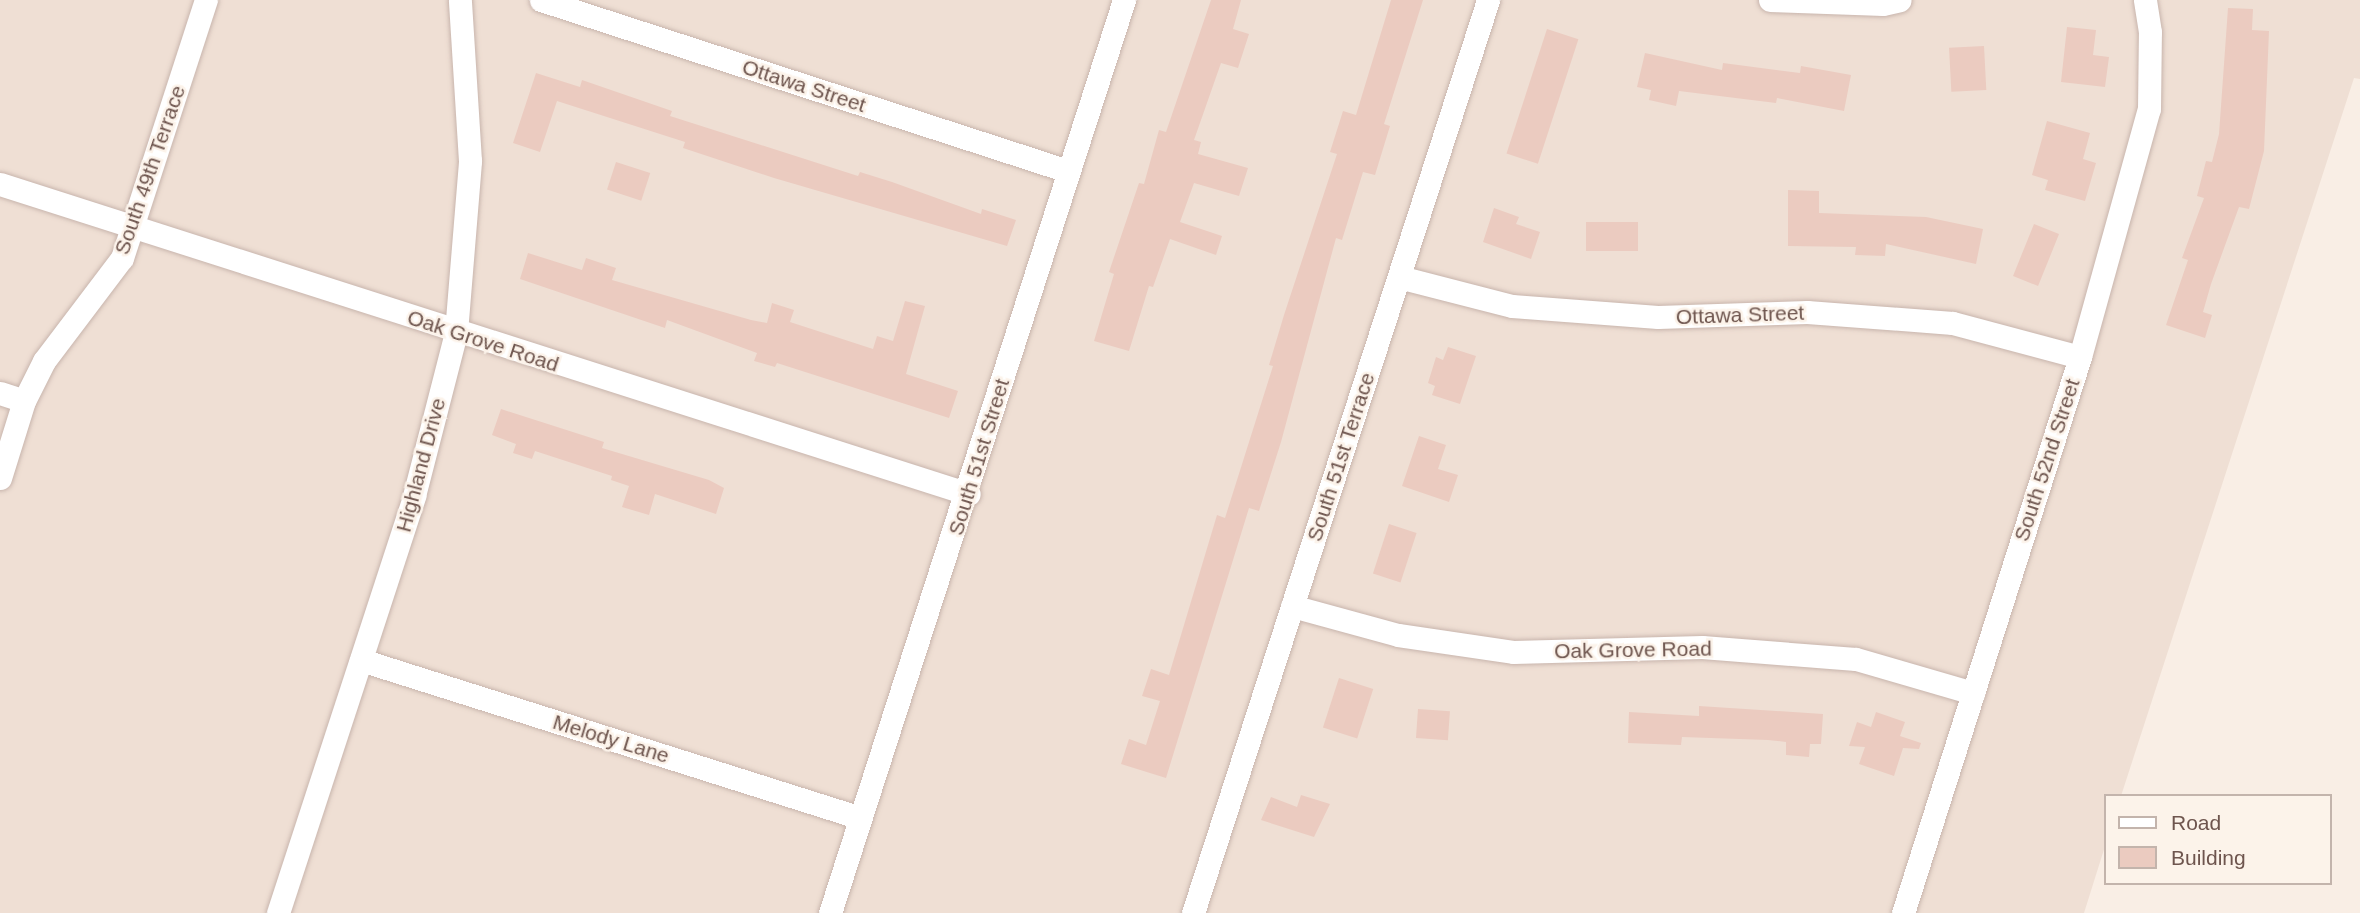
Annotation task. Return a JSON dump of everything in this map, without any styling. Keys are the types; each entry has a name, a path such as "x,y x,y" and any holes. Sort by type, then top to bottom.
{"street":[{"name":"South 49th Terrace","path":"0,478 24,401 44,361 122,258 135,228 205,0"},
{"name":"Highland Drive","path":"278,913 414,496 456,332 470,161 460,0"},
{"name":"Ottawa Street","path":"541,0 1068,171"},
{"name":"South 51st Street","path":"830,913 969,494 1068,171 1124,0"},
{"name":"South 51st Terrace","path":"1193,913 1488,0"},
{"path":"1770,0 1900,0"},
{"name":"South 52nd Street","path":"1903,913 2080,357 2149,109 2150,32 2145,0"},
{"name":"Oak Grove Road","path":"0,184 969,494"},
{"name":"Ottawa Street","path":"1399,276 1512,306 1658,317 1807,312 1953,323 2080,357"},
{"path":"0,393 24,401"},
{"name":"Oak Grove Road","path":"1292,606 1398,635 1513,652 1702,647 1856,659 1973,693"},
{"name":"Melody Lane","path":"361,660 861,818"}],"shaded area":[{"path":"0,0 2360,0 2360,79 2354,78 2122,794 2104,794 2104,849 2084,913 0,913"}],"building":[{"path":"1211,0 1241,0 1233,29 1249,34 1238,68 1221,63 1194,140 1201,142 1198,154 1248,168 1239,196 1194,183 1180,222 1222,236 1216,255 1170,239 1153,287 1149,286 1129,351 1094,341 1114,274 1109,272 1139,183 1144,184 1159,130 1166,132"},
{"path":"1391,0 1423,0 1384,124 1390,126 1375,175 1363,172 1342,240 1336,238 1281,442 1259,511 1249,508 1166,778 1121,764 1129,739 1146,745 1160,701 1142,696 1151,669 1169,675 1217,515 1225,518 1273,366 1269,365 1284,315 1337,154 1330,152 1343,111 1356,115"},
{"path":"2228,8 2253,9 2252,30 2269,31 2264,151 2249,209 2239,207 2211,284 2203,312 2212,315 2205,338 2166,325 2188,260 2182,258 2204,198 2197,196 2206,161 2212,162 2219,134"},
{"path":"2067,27 2096,30 2093,55 2109,57 2105,87 2061,82"},
{"path":"1547,29 1578,39 1538,164 1507,154"},
{"path":"1984,46 1986,90 1951,92 1949,48"},
{"path":"1645,53 1722,70 1723,63 1800,73 1801,66 1851,75 1844,111 1777,98 1776,103 1679,91 1676,106 1649,100 1651,90 1637,87"},
{"path":"536,73 580,87 582,80 672,111 670,116 858,176 860,172 892,182 981,214 982,209 1016,220 1007,246 774,178 683,148 685,142 557,101 540,152 513,143"},
{"path":"2047,121 2090,133 2083,159 2096,163 2085,201 2045,190 2048,180 2032,175"},
{"path":"616,162 650,173 641,201 607,190"},
{"path":"1788,190 1819,191 1819,213 1926,217 1983,229 1976,264 1886,244 1885,256 1855,255 1856,247 1788,246"},
{"path":"1494,208 1519,217 1516,224 1540,232 1531,259 1483,242"},
{"path":"1586,222 1638,222 1638,251 1586,251"},
{"path":"2034,224 2059,234 2038,286 2013,276"},
{"path":"528,253 582,270 586,258 616,268 612,280 751,320 767,323 772,303 794,310 790,322 873,349 877,336 893,341 905,301 925,306 906,374 958,391 949,418 777,363 775,367 754,361 757,353 667,320 665,328 520,279"},
{"path":"1448,347 1476,356 1460,404 1432,395 1435,386 1428,383 1436,357 1443,360"},
{"path":"501,409 604,442 602,448 709,480 724,488 716,514 655,494 649,515 622,507 629,486 611,480 612,476 535,451 532,459 513,453 516,444 492,435"},
{"path":"1419,436 1446,445 1438,469 1458,475 1449,502 1402,486"},
{"path":"1389,524 1417,533 1401,582 1373,573"},
{"path":"1339,678 1373,689 1357,739 1323,727"},
{"path":"1699,706 1823,714 1821,744 1810,744 1809,757 1786,755 1786,742 1768,740 1682,737 1681,745 1628,743 1629,712 1699,716"},
{"path":"1418,709 1450,711 1448,740 1416,738"},
{"path":"1876,712 1905,722 1900,736 1921,743 1919,749 1903,748 1894,776 1859,764 1865,747 1849,746 1857,722 1871,727"},
{"path":"1301,795 1330,804 1314,837 1261,820 1271,797 1297,807"}]}
